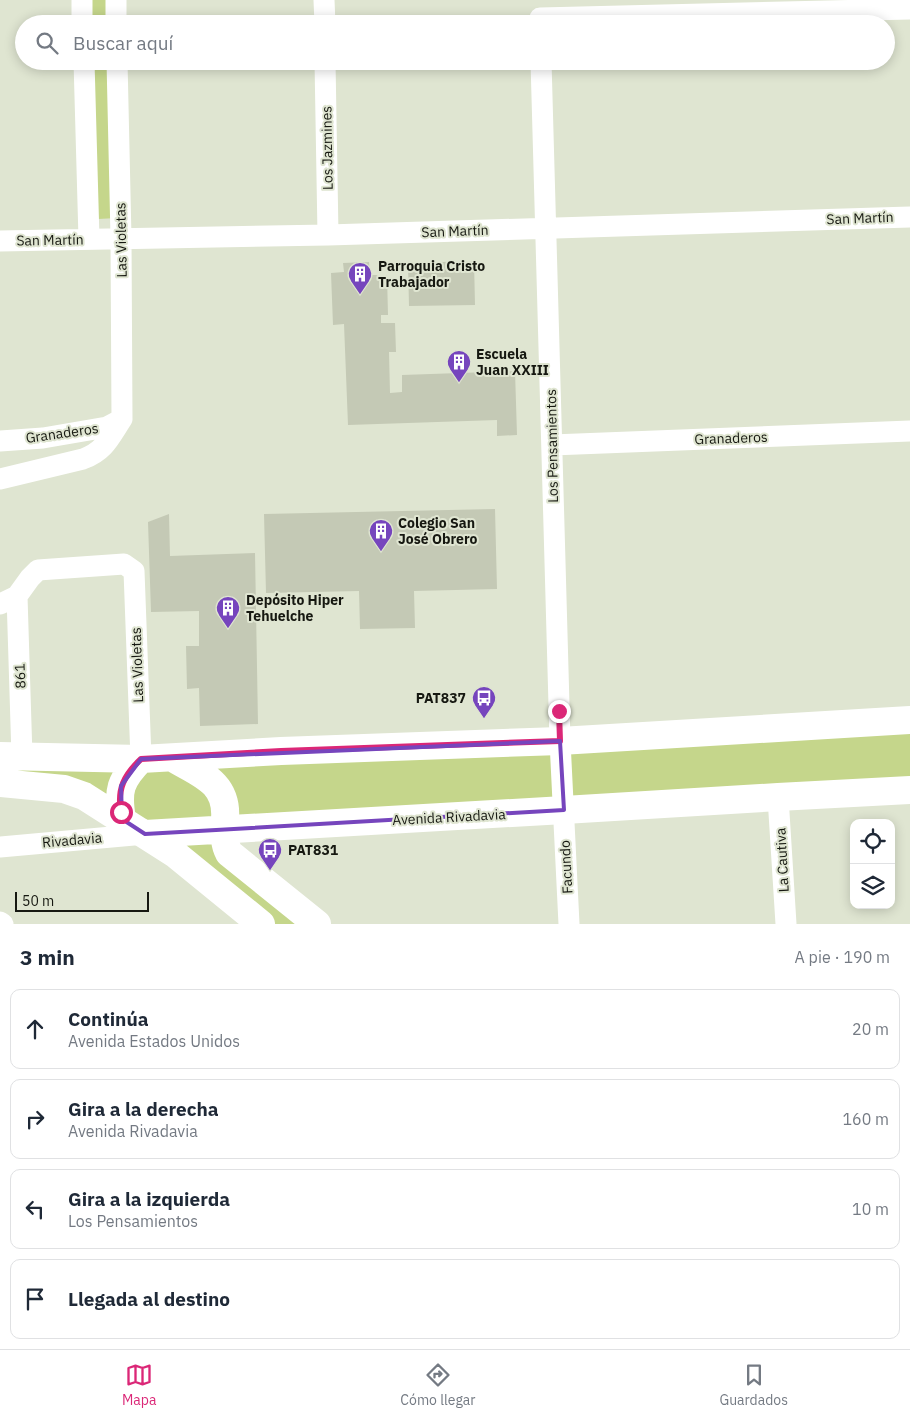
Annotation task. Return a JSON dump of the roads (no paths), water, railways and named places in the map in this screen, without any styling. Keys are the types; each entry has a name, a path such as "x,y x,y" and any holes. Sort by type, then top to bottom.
{"main road":[{"path":"11,756 174,758 281,751 560,741 910,720"},
{"path":"174,758 212,780 222,795 226,809 224,845 228,853 317,924"},
{"path":"122,819 119,802 122,786 129,771 141,759"},
{"path":"0,784 64,789 84,796 175,854 261,924"},
{"name":"Avenida Rivadavia","path":"145,834 778,796 910,790"}],"street":[{"path":"82,0 82,15"},
{"path":"116,0 116,15"},
{"path":"324,0 325,15"},
{"path":"540,14 910,9"},
{"path":"84,70 89,239"},
{"name":"Las Violetas","path":"117,70 122,419"},
{"name":"Los Jazmines","path":"325,70 328,235"},
{"name":"Los Pensamientos","path":"542,70 560,741 564,810"},
{"name":"San Martín","path":"0,241 328,235 910,217"},
{"path":"0,479 94,454 104,446 122,419"},
{"name":"Granaderos","path":"0,441 43,438 107,427 122,419"},
{"name":"Granaderos","path":"552,445 910,431"},
{"name":"Las Violetas","path":"8,600 38,570 124,564 134,571 141,759"},
{"name":"861","path":"8,600 11,756"},
{"name":"La Cautiva","path":"778,796 786,924"},
{"name":"Facundo","path":"564,810 569,924"},
{"name":"Rivadavia","path":"0,847 145,834"}],"place":[{"name":"Parroquia Cristo Trabajador","path":"360,295"},
{"name":"Escuela Juan XXIII","path":"459,383"},
{"name":"Colegio San José Obrero","path":"381,552"},
{"name":"Depósito Hiper Tehuelche","path":"228,629"},
{"name":"PAT837","path":"484,719"},
{"name":"PAT831","path":"270,871"}]}
